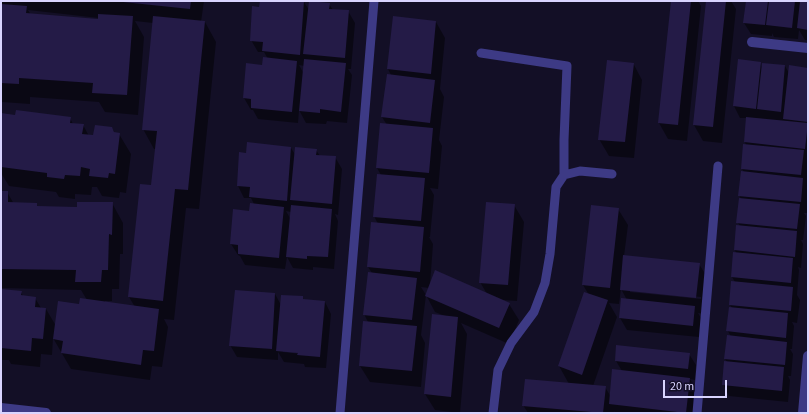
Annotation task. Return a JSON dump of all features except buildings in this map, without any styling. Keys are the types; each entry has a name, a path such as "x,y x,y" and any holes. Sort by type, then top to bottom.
{"street":[{"path":"752,42 808,48"},
{"path":"803,413 808,356"},
{"path":"1,408 46,413"}],"lane":[{"path":"340,413 374,1"},
{"path":"481,53 567,66 564,175 556,187 550,254 545,283 534,312 511,343 498,370 493,413"},
{"path":"697,413 718,166"},
{"path":"564,175 580,171 612,174"}]}
